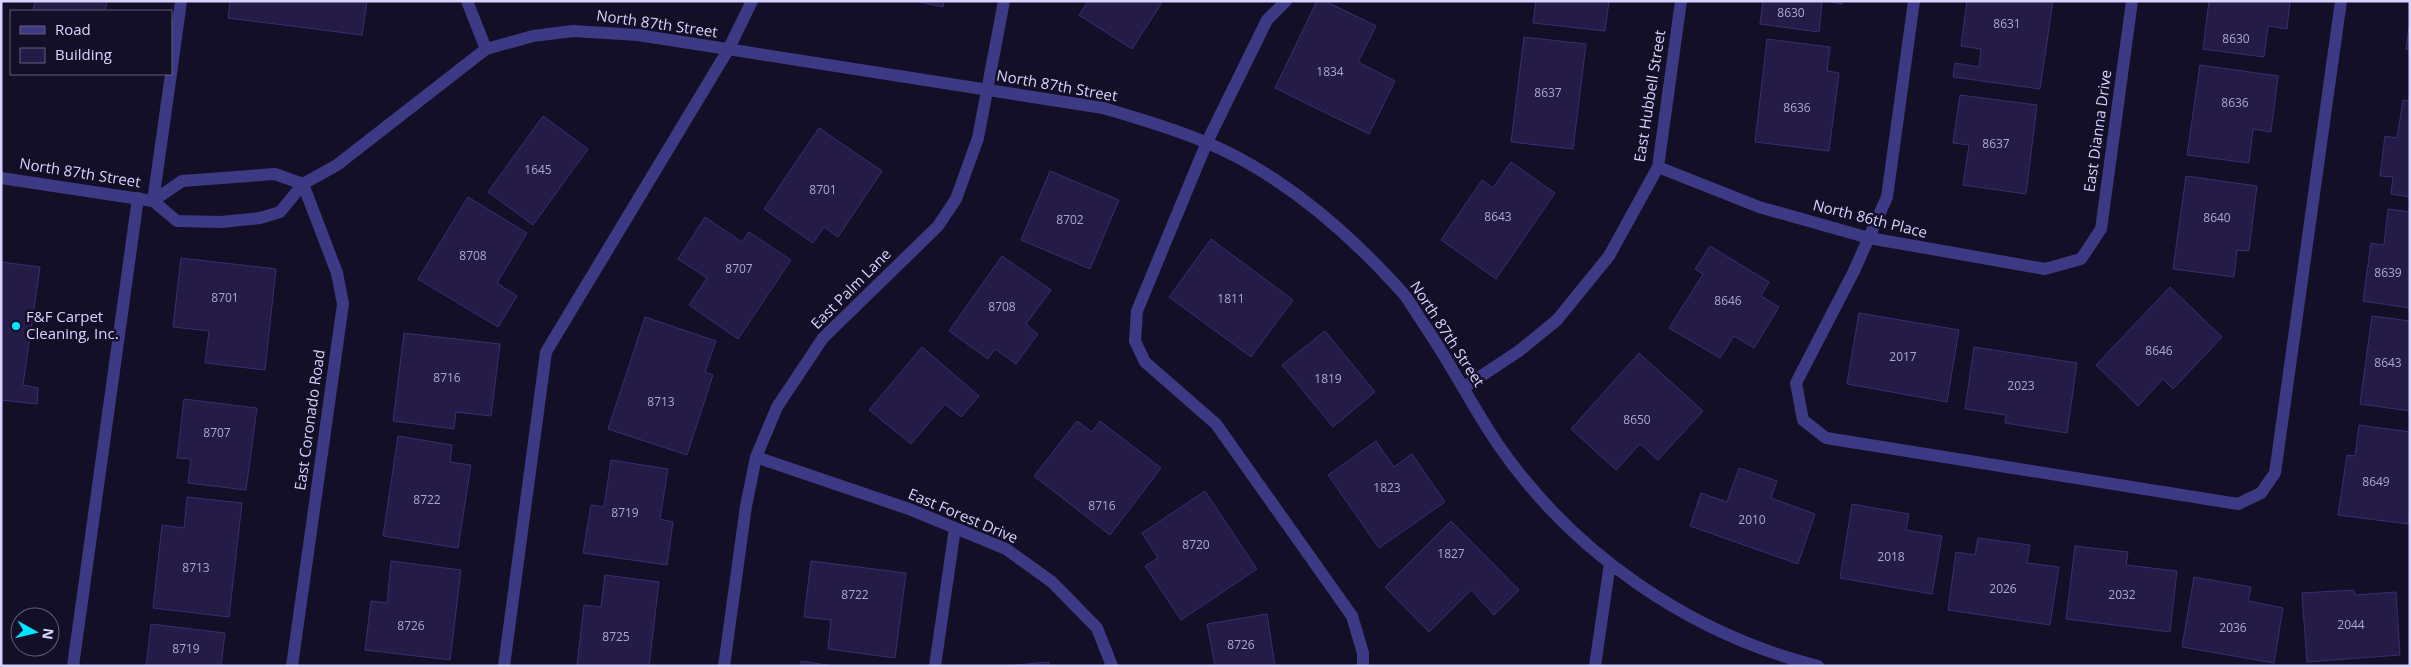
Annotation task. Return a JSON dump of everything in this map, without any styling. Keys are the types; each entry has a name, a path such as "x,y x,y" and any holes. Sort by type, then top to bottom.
{"street":[{"path":"172,67 181,1"},
{"path":"467,1 486,49"},
{"path":"504,666 546,352 728,50 752,1"},
{"name":"East Palm Lane","path":"724,666 746,506 756,458 777,407 822,338 938,226 956,199 978,138 1004,1"},
{"path":"1286,1 1267,20 1207,142 1137,312 1135,341 1145,362 1216,424 1352,616 1363,653 1363,666"},
{"name":"East Hubbell Street","path":"1463,388 1519,351 1557,320 1609,256 1658,167 1681,1"},
{"path":"1914,1 1887,197 1869,238 1796,383 1803,420 1826,438 2238,504 2261,493 2275,473 2341,1"},
{"name":"East Dianna Drive","path":"2081,259 2101,229 2132,1"},
{"name":"North 87th Street","path":"1,178 154,201 177,221 221,222 260,218 280,212 303,184 337,165 486,49 533,36 573,31 638,35 1103,108 1165,126 1207,142 1234,156 1280,185 1323,216 1370,259 1404,294 1498,444 1530,484 1575,533 1610,563 1650,593 1726,634 1793,660 1818,666"},
{"path":"154,201 171,75"},
{"name":"North 86th Place","path":"1658,167 1759,207 1869,238 2045,269 2081,259"},
{"name":"North 87th Street","path":"154,201 182,181 274,174 303,184"},
{"name":"East Coronado Road","path":"292,666 343,304 337,272 303,184"},
{"path":"73,666 138,198"},
{"name":"East Forest Drive","path":"756,458 909,509 1006,549 1052,582 1097,628 1112,666"},
{"path":"935,666 955,528"},
{"path":"1595,666 1610,563"}],"building":[{"path":"35,1 107,1 105,10 33,10"},
{"path":"230,1 367,1 362,35 228,18"},
{"path":"915,1 944,1 943,7"},
{"path":"1088,1 1163,1 1132,49 1079,15"},
{"path":"1317,1 1325,1 1376,26 1358,62 1395,81 1369,134 1275,88"},
{"path":"1536,1 1609,1 1605,31 1533,23"},
{"path":"1763,1 1822,1 1819,32 1760,24"},
{"path":"1824,1 1843,1 1842,4"},
{"path":"1967,1 2053,1 2040,89 1953,77 1955,63 1979,67 1981,49 1961,46"},
{"path":"2209,1 2290,1 2287,29 2268,26 2264,57 2203,49"},
{"path":"2410,27 2410,50 2406,49"},
{"path":"1524,37 1586,44 1573,149 1511,142"},
{"path":"1767,39 1830,47 1827,71 1839,73 1829,151 1755,142"},
{"path":"2200,65 2278,76 2271,132 2253,129 2249,163 2187,155"},
{"path":"1960,95 2037,105 2026,194 1963,185 1969,145 1953,143"},
{"path":"2403,100 2410,101 2410,197 2391,194 2393,177 2380,176 2385,136 2397,138"},
{"path":"543,116 588,149 533,225 488,192"},
{"path":"819,128 882,171 838,237 824,227 813,243 764,209"},
{"path":"1511,162 1555,193 1496,279 1441,240 1482,180 1493,188"},
{"path":"1050,171 1119,200 1090,269 1021,240"},
{"path":"2186,176 2257,186 2249,251 2237,250 2234,277 2173,269"},
{"path":"468,197 527,233 497,283 517,296 498,327 418,279"},
{"path":"2388,209 2410,212 2410,308 2363,301 2371,243 2384,245"},
{"path":"705,217 742,242 749,232 791,260 738,339 689,305 707,278 678,259"},
{"path":"1211,239 1293,300 1251,357 1169,297"},
{"path":"1710,246 1769,282 1761,296 1779,307 1754,348 1734,336 1720,358 1669,328 1703,274 1695,269"},
{"path":"1002,256 1051,290 1026,324 1038,334 1016,364 995,349 988,359 949,331"},
{"path":"181,258 276,269 265,370 205,363 209,331 173,327"},
{"name":"F&F Carpet Cleaning, Inc.","path":"1,262 40,267 23,385 38,388 37,404 1,400"},
{"path":"2170,287 2222,337 2173,389 2163,379 2138,406 2096,365"},
{"path":"1859,313 1959,330 1947,402 1847,384"},
{"path":"2372,316 2410,321 2410,411 2360,404"},
{"path":"645,317 716,341 705,372 713,375 687,455 608,429"},
{"path":"1325,331 1375,392 1333,427 1282,365"},
{"path":"404,333 500,344 491,416 456,412 454,429 393,421"},
{"path":"922,347 979,396 961,417 945,404 911,444 869,410"},
{"path":"1974,347 2077,363 2067,433 2005,423 2006,415 1965,409"},
{"path":"1639,353 1703,411 1658,460 1640,444 1616,470 1571,429"},
{"path":"184,399 257,408 246,490 188,483 191,459 177,458"},
{"path":"1077,421 1092,432 1100,421 1161,468 1110,535 1034,476"},
{"path":"2359,425 2410,432 2410,509 2408,524 2338,515 2347,455 2355,456"},
{"path":"398,436 452,445 450,462 471,465 458,548 383,536"},
{"path":"1376,441 1394,467 1412,454 1445,502 1379,548 1328,475"},
{"path":"611,460 668,469 660,519 673,522 667,565 583,553 591,505 604,507"},
{"path":"1739,468 1777,481 1771,498 1815,514 1798,564 1690,526 1701,493 1727,502"},
{"path":"1205,491 1257,569 1181,620 1145,566 1158,558 1142,533"},
{"path":"187,497 242,503 229,617 153,608 162,525 184,528"},
{"path":"1852,504 1909,514 1906,530 1942,536 1932,594 1840,578"},
{"path":"1451,521 1519,590 1494,615 1471,590 1429,632 1385,587"},
{"path":"1978,538 2030,545 2027,563 2059,567 2050,625 1948,610 1956,552 1975,555"},
{"path":"2075,546 2128,552 2126,565 2177,571 2170,632 2066,619"},
{"path":"391,561 461,570 450,660 365,650 371,601 387,603"},
{"path":"811,561 906,573 895,658 828,649 831,620 804,617"},
{"path":"605,575 659,582 649,666 577,666 584,605 601,607"},
{"path":"2194,577 2251,587 2248,601 2283,608 2274,663 2182,647"},
{"path":"2354,590 2355,595 2396,592 2400,655 2307,662 2302,593"},
{"path":"1267,614 1275,666 1215,666 1207,624"},
{"path":"151,624 225,633 221,666 146,666"},
{"path":"801,661 833,666 801,666"},
{"path":"1049,662 1049,666 1004,666"}],"place":[{"name":"F&F Carpet Cleaning, Inc.","path":"16,326"}]}
